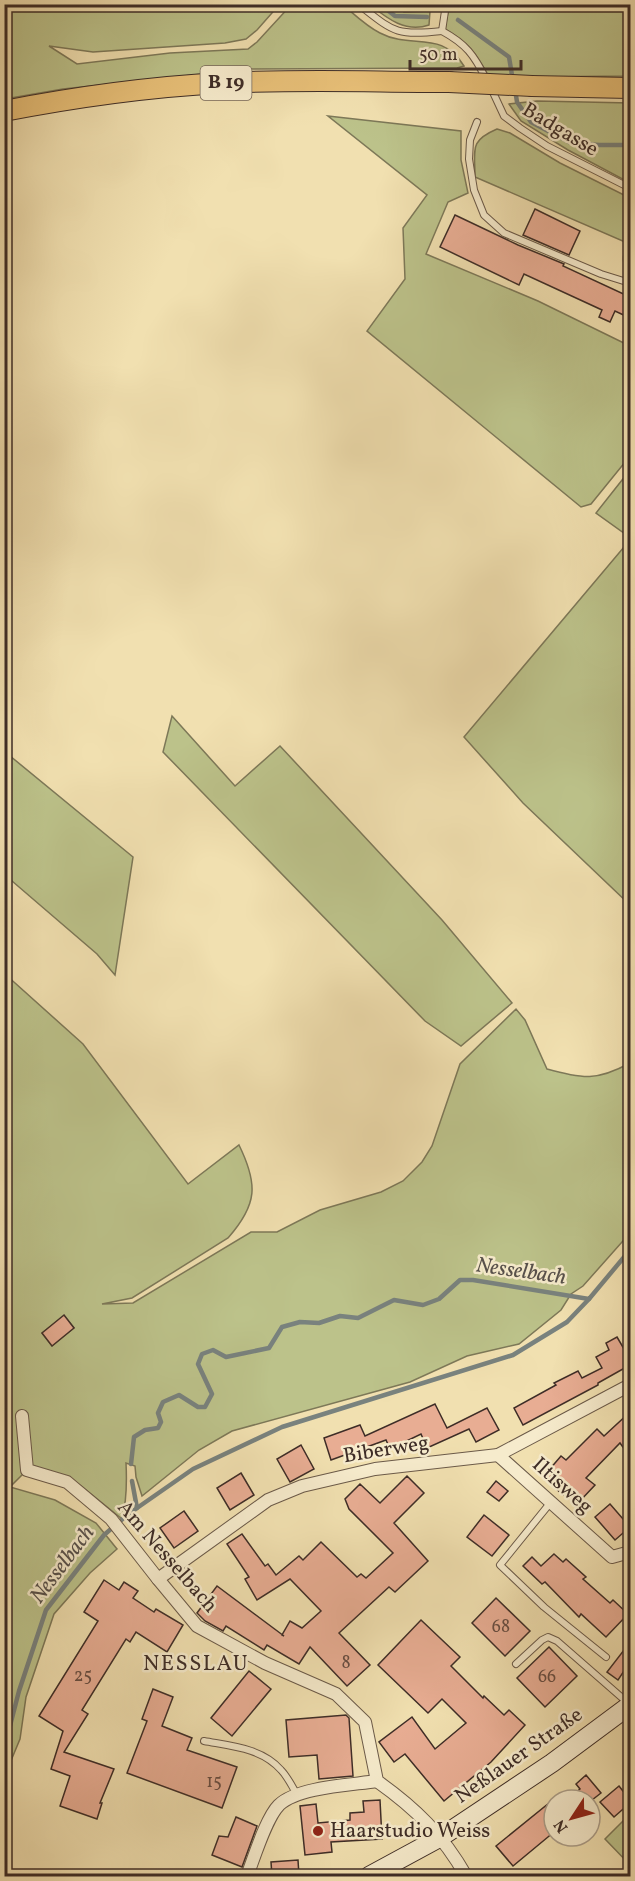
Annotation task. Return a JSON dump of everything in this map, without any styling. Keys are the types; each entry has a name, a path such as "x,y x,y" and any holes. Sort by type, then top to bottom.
{"main road":[{"name":"B 19","path":"4,111 101,94 222,83 449,82 630,88"},
{"name":"Neßlauer Straße","path":"369,1876 441,1837 552,1763 630,1705"}],"street":[{"name":"Biberweg","path":"158,1579 268,1500 302,1486 375,1468 498,1455 630,1385"},
{"name":"Am Nesselbach","path":"22,1416 27,1470 67,1482 115,1523 197,1626 265,1663 336,1694 365,1722 377,1781"},
{"name":"Iltisweg","path":"498,1455 612,1557 630,1552"},
{"path":"247,1876 266,1827 278,1806 296,1793 377,1781 407,1803 441,1837 466,1876"}],"lane":[{"path":"358,4 390,29 414,34 442,31 445,11 438,4"},
{"name":"Badgasse","path":"442,31 473,55 504,116 547,146 630,188"},
{"path":"477,122 470,140 470,159 474,190 484,215 504,233 601,274 630,283"},
{"path":"630,243 627,268 630,277"},
{"path":"551,1502 500,1565 544,1607 606,1657"},
{"name":"Neßlauer Straße","path":"516,1664 548,1637 557,1641 630,1705"},
{"path":"204,1741 240,1747 261,1754 281,1769 296,1793"}],"green space":[{"path":"342,4 380,33 392,38 436,44 455,55 464,66 457,68 249,69 63,89 5,99 5,5 279,5 246,39 225,43 93,52 49,46 77,64 170,53 248,49 291,5"},
{"path":"370,5 396,5 404,12 430,11 429,25 405,26 391,20"},
{"path":"442,5 630,5 630,76 488,75 470,49 445,29 448,12"},
{"path":"537,101 630,103 630,183 568,150 521,121 509,104"},
{"path":"328,116 461,131 461,160 468,193 448,202 426,254 538,301 630,346 630,369 626,382 630,387 630,456 591,504 581,507 367,331 405,279 403,228 427,195"},
{"path":"497,129 510,133 560,163 630,198 630,229 625,242 475,177 475,153 478,142"},
{"path":"630,470 630,534 628,536 596,513"},
{"path":"630,542 630,905 523,803 464,737"},
{"path":"172,716 235,786 280,746 442,920 512,1003 461,1046 425,1021 163,752"},
{"path":"4,751 133,857 115,975 97,954 5,875"},
{"path":"5,974 83,1044 188,1184 239,1145 250,1171 252,1193 250,1204 238,1226 228,1238 132,1298 102,1304 133,1303 251,1232 277,1232 320,1210 381,1192 403,1181 422,1162 432,1146 460,1064 516,1009 525,1020 547,1069 571,1075 590,1076 608,1073 630,1063 630,1233 583,1286 571,1294 561,1310 519,1344 467,1356 410,1382 232,1431 199,1450 142,1496 135,1466 126,1463 125,1505 122,1519 81,1486 27,1470 10,1487 55,1500 96,1523 117,1549 90,1573 54,1614 26,1697 20,1739 5,1775","holes":["64,1316 74,1328 52,1346 42,1333"]},
{"path":"630,1814 630,1865 605,1839"}],"building":[{"path":"535,209 580,231 569,255 523,235"},
{"path":"455,215 564,264 563,266 630,297 630,318 615,311 610,322 599,317 602,310 524,274 519,285 440,247"},
{"path":"64,1315 74,1328 52,1346 42,1333"},
{"path":"617,1337 624,1349 630,1346 630,1365 523,1425 514,1408 578,1371 582,1378 602,1368 596,1357 609,1350 606,1343"},
{"path":"435,1404 447,1428 487,1408 499,1430 476,1442 469,1429 427,1448 421,1434 390,1449 386,1440 331,1460 324,1438 360,1425 365,1436"},
{"path":"630,1412 630,1457 620,1443 586,1478 595,1485 579,1502 567,1491 563,1495 543,1477 561,1456 566,1460 597,1429 604,1436"},
{"path":"301,1445 314,1469 290,1482 277,1459"},
{"path":"241,1473 254,1495 230,1510 217,1488"},
{"path":"407,1476 424,1493 394,1523 428,1561 395,1592 389,1587 339,1633 370,1665 347,1686 310,1647 299,1664 267,1645 264,1650 226,1626 223,1631 205,1621 197,1613 217,1586 282,1635 290,1621 302,1628 321,1611 290,1579 257,1600 245,1579 249,1577 227,1544 242,1534 265,1566 268,1564 276,1575 299,1556 303,1560 321,1542 357,1577 361,1574 366,1578 393,1553 349,1509 345,1499 360,1484 380,1503"},
{"path":"496,1481 508,1491 499,1501 487,1492"},
{"path":"610,1504 630,1527 615,1540 595,1517"},
{"path":"184,1511 198,1531 174,1548 160,1528"},
{"path":"484,1515 509,1535 492,1556 467,1537"},
{"path":"554,1554 563,1562 566,1559 586,1577 583,1579 610,1603 613,1600 628,1614 606,1637 581,1614 579,1617 545,1582 542,1584 523,1566 532,1557 541,1566"},
{"path":"104,1580 119,1590 124,1582 138,1591 133,1598 154,1612 156,1609 183,1625 167,1652 136,1632 130,1642 126,1639 82,1710 88,1714 64,1752 114,1769 100,1803 102,1803 97,1819 60,1806 70,1776 51,1769 63,1731 39,1716 98,1621 84,1612"},
{"path":"496,1598 530,1631 505,1656 472,1623"},
{"path":"421,1620 460,1657 451,1666 504,1715 509,1710 525,1725 491,1762 444,1801 405,1754 394,1762 379,1742 412,1717 435,1749 466,1723 442,1699 428,1713 378,1665"},
{"path":"549,1647 577,1676 545,1707 517,1678"},
{"path":"624,1650 630,1655 630,1662 618,1680 607,1672"},
{"path":"249,1671 271,1689 232,1736 211,1718"},
{"path":"153,1689 173,1697 162,1726 192,1738 187,1750 237,1767 222,1808 127,1773 147,1721 142,1719"},
{"path":"346,1715 349,1718 353,1776 319,1779 317,1755 289,1757 286,1720"},
{"path":"586,1775 597,1788 579,1788 576,1784"},
{"path":"619,1786 630,1803 614,1817 602,1804 602,1800"},
{"path":"380,1800 382,1839 331,1842 332,1852 305,1855 300,1806 316,1804 318,1823 350,1820 350,1813 364,1812 363,1801"},
{"path":"542,1809 542,1842 513,1866 496,1846"},
{"path":"236,1817 257,1826 242,1867 212,1855 219,1836 228,1837"},
{"path":"298,1860 299,1876 272,1876 271,1862"}],"waterway":[{"path":"380,4 395,16 427,17"},
{"path":"458,20 509,57 513,81"},
{"path":"515,89 517,102 531,122 571,143 630,145"},
{"name":"Nesselbach","path":"131,1464 134,1437 145,1430 158,1428 161,1422 158,1413 163,1402 179,1395 198,1407 205,1407 212,1394 198,1364 202,1354 213,1350 226,1357 269,1348 282,1327 300,1322 319,1323 340,1316 358,1318 394,1300 423,1305 439,1299 460,1280 473,1280 589,1299 630,1250"},
{"path":"137,1508 193,1469 282,1427 513,1355 567,1322 589,1299"},
{"name":"Nesselbach","path":"4,1749 19,1691 46,1610 104,1535 137,1508 132,1481"}],"place":[{"name":"Haarstudio Weiss","path":"318,1831"}],"district":[{"name":"NESSLAU","path":"196,1664"}]}
